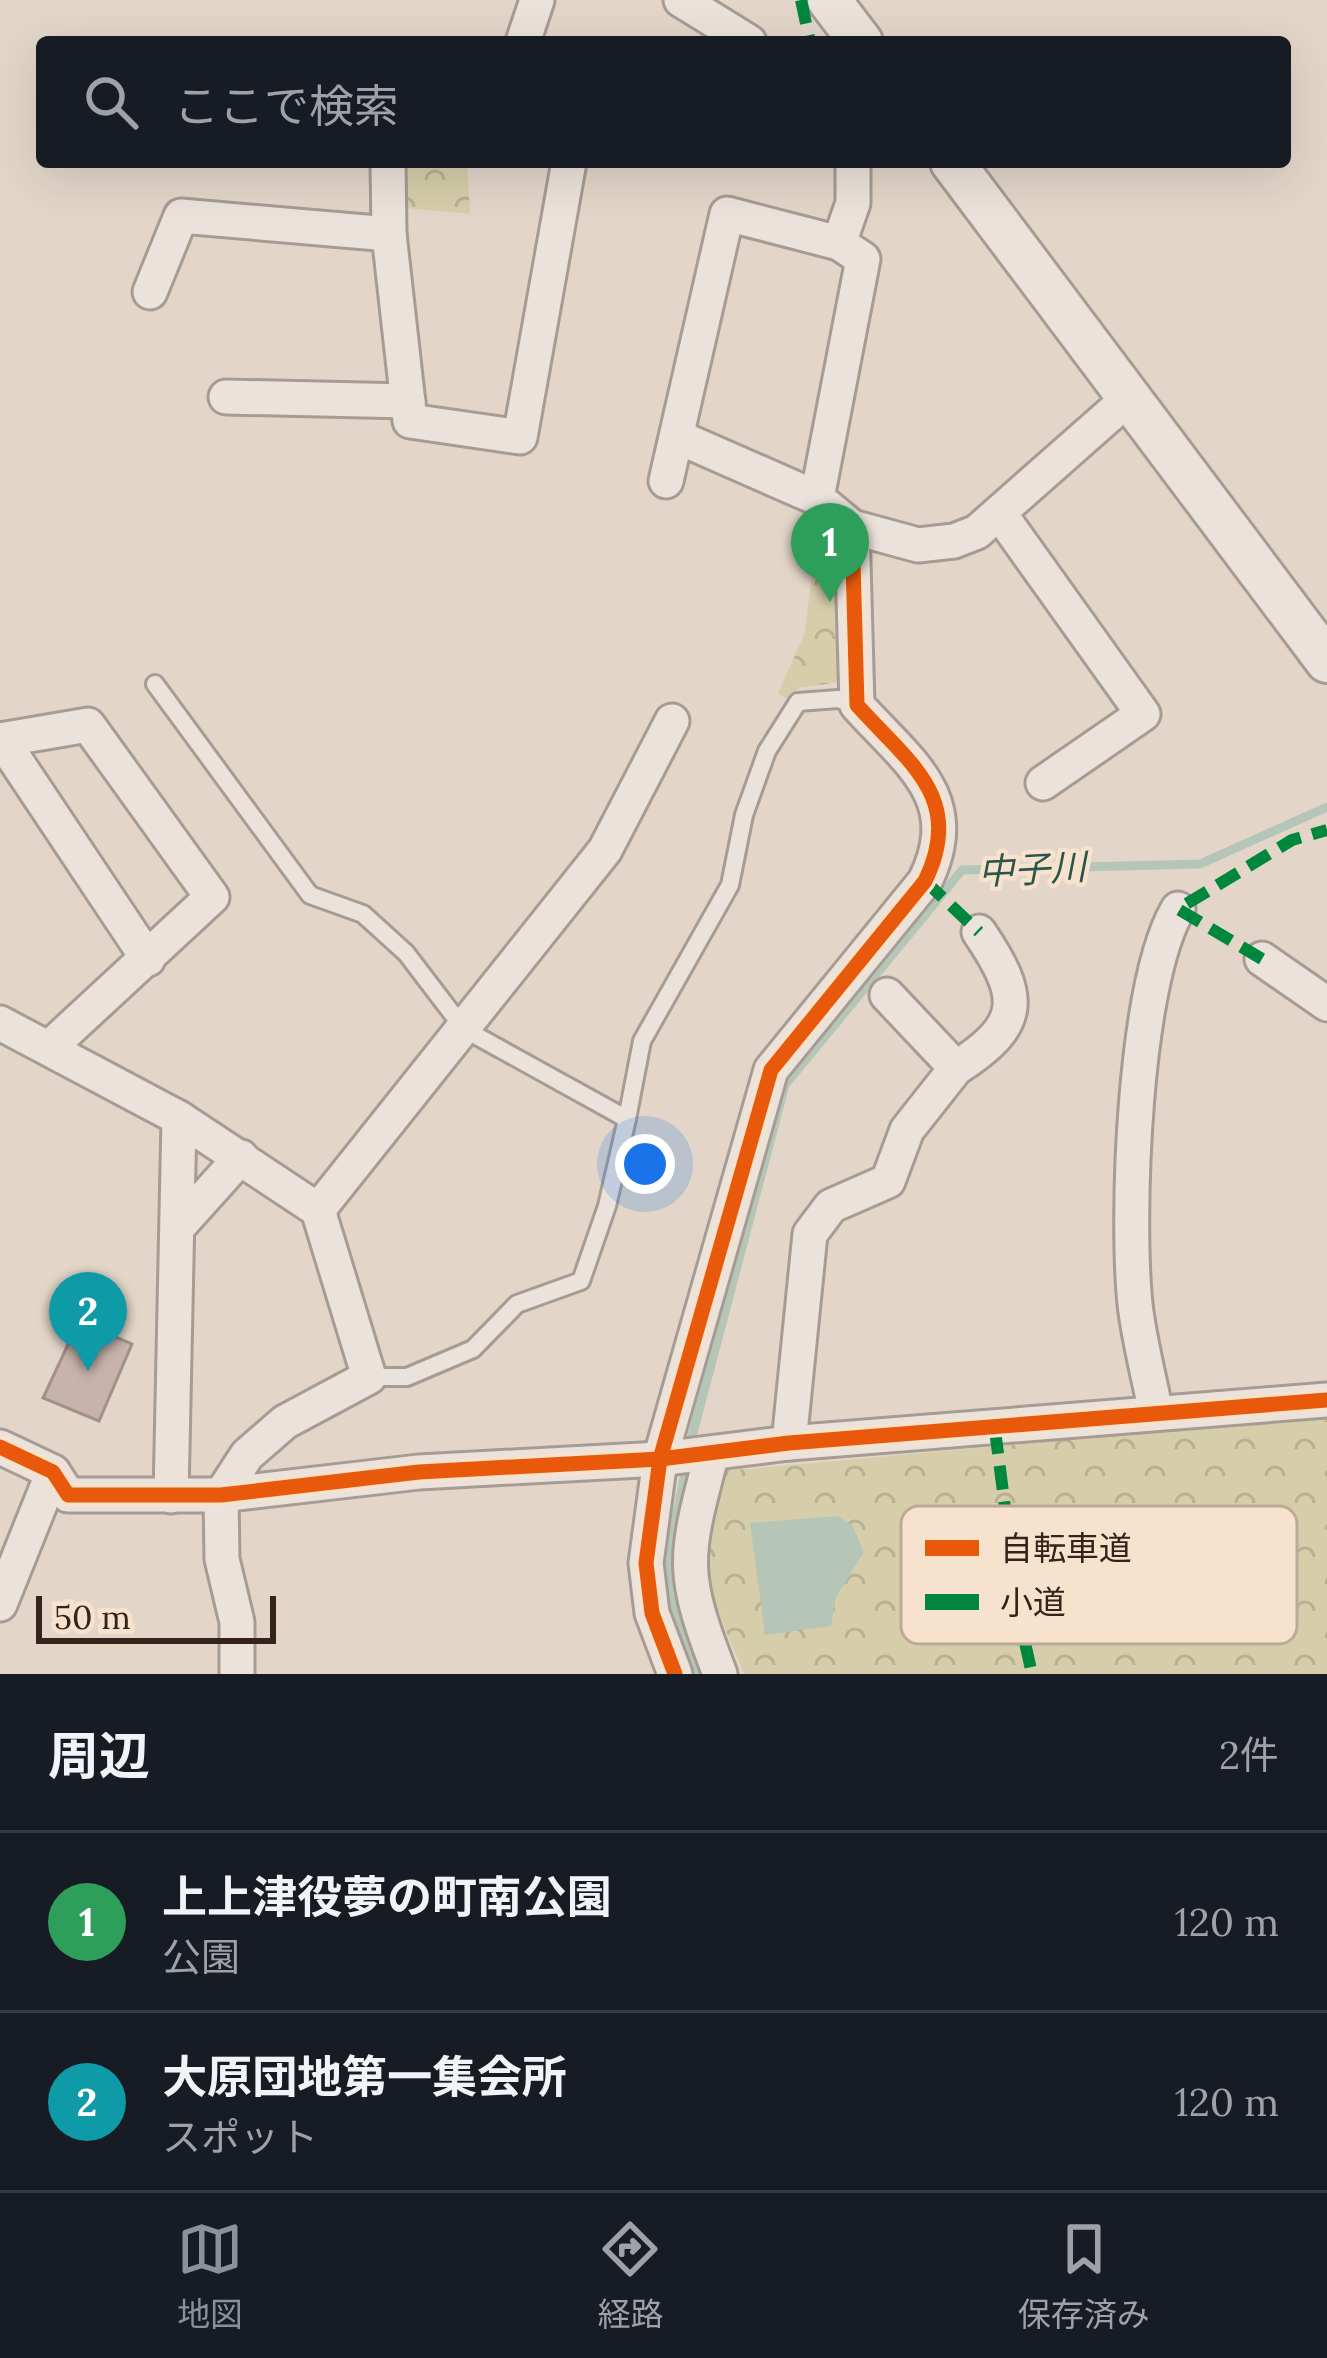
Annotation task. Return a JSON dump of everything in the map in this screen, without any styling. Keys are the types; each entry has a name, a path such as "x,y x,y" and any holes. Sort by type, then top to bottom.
{"street":[{"path":"525,36 537,0"},
{"path":"681,0 739,36"},
{"path":"829,0 856,36"},
{"path":"388,168 389,234 410,421 520,437 567,168"},
{"path":"839,243 853,202 853,168"},
{"path":"957,168 1327,662"},
{"path":"666,481 727,214 839,243 863,259 817,498"},
{"path":"150,292 181,216 389,234"},
{"path":"678,437 817,498 852,527 918,545 954,541 1000,514 1130,397"},
{"path":"224,398 408,401"},
{"path":"1000,514 1143,714 1043,783"},
{"path":"665,1671 646,1563 687,1456 771,1070 926,881 938,856 940,810 916,765 857,705 852,527"},
{"path":"319,1210 605,850 672,721"},
{"path":"50,1048 148,959 212,897 88,725 1,740 148,959"},
{"path":"1156,1413 1135,1304 1138,1091 1163,934 1178,909"},
{"path":"789,1443 810,1234 831,1206 889,1181 907,1130 956,1069 994,1044 1010,1013 1008,975 979,932"},
{"path":"1262,959 1327,1004"},
{"path":"887,995 956,1069"},
{"path":"0,1023 179,1118 319,1210 369,1378 285,1422 247,1455 221,1495 222,1559 237,1622 237,1674"},
{"path":"171,1496 179,1118"},
{"path":"179,1226 241,1157"},
{"path":"0,1447 53,1472 68,1495 221,1495 419,1472 687,1456 789,1443 1327,1400"},
{"path":"687,1456 686,1567 692,1602 720,1674"},
{"path":"0,1604 53,1472"}],"lane":[{"path":"155,684 310,896 363,914 406,953 464,1029 627,1119"},
{"path":"369,1378 407,1377 473,1349 517,1304 581,1281 608,1206 642,1042 730,885 744,815 766,751 797,702 838,699 857,705"}],"green space":[{"path":"401,168 467,168 470,214 406,208"},
{"path":"849,566 846,681 799,688 789,700 778,693 804,635 813,569"},
{"path":"1327,1416 1327,1674 744,1674 708,1574 707,1528 725,1471"}],"shaded area":[{"path":"838,1516 852,1525 864,1552 836,1597 831,1626 765,1635 750,1523"}],"building":[{"path":"79,1321 132,1344 99,1421 43,1398"}],"waterway":[{"name":"中子川","path":"689,1448 785,1085 962,870 1200,864 1327,807"},
{"name":"中子川","path":"687,1464 669,1553 669,1594 698,1674"}],"marked path":[{"path":"801,0 809,36"},
{"path":"1262,959 1178,909 1292,840 1327,830"},
{"path":"925,881 979,932"},
{"path":"995,1430 1005,1506"},
{"path":"1025,1644 1032,1674"}],"cycle path":[{"path":"675,1674 652,1613 646,1563 660,1459 771,1070 925,881 936,852 939,826 925,783 857,705 852,527"},
{"path":"0,1447 53,1472 68,1495 221,1495 419,1472 660,1459 789,1443 1327,1400"}],"place":[{"name":"上上津役夢の町南公園","path":"830,602"},
{"name":"大原団地第一集会所","path":"88,1371"}]}
